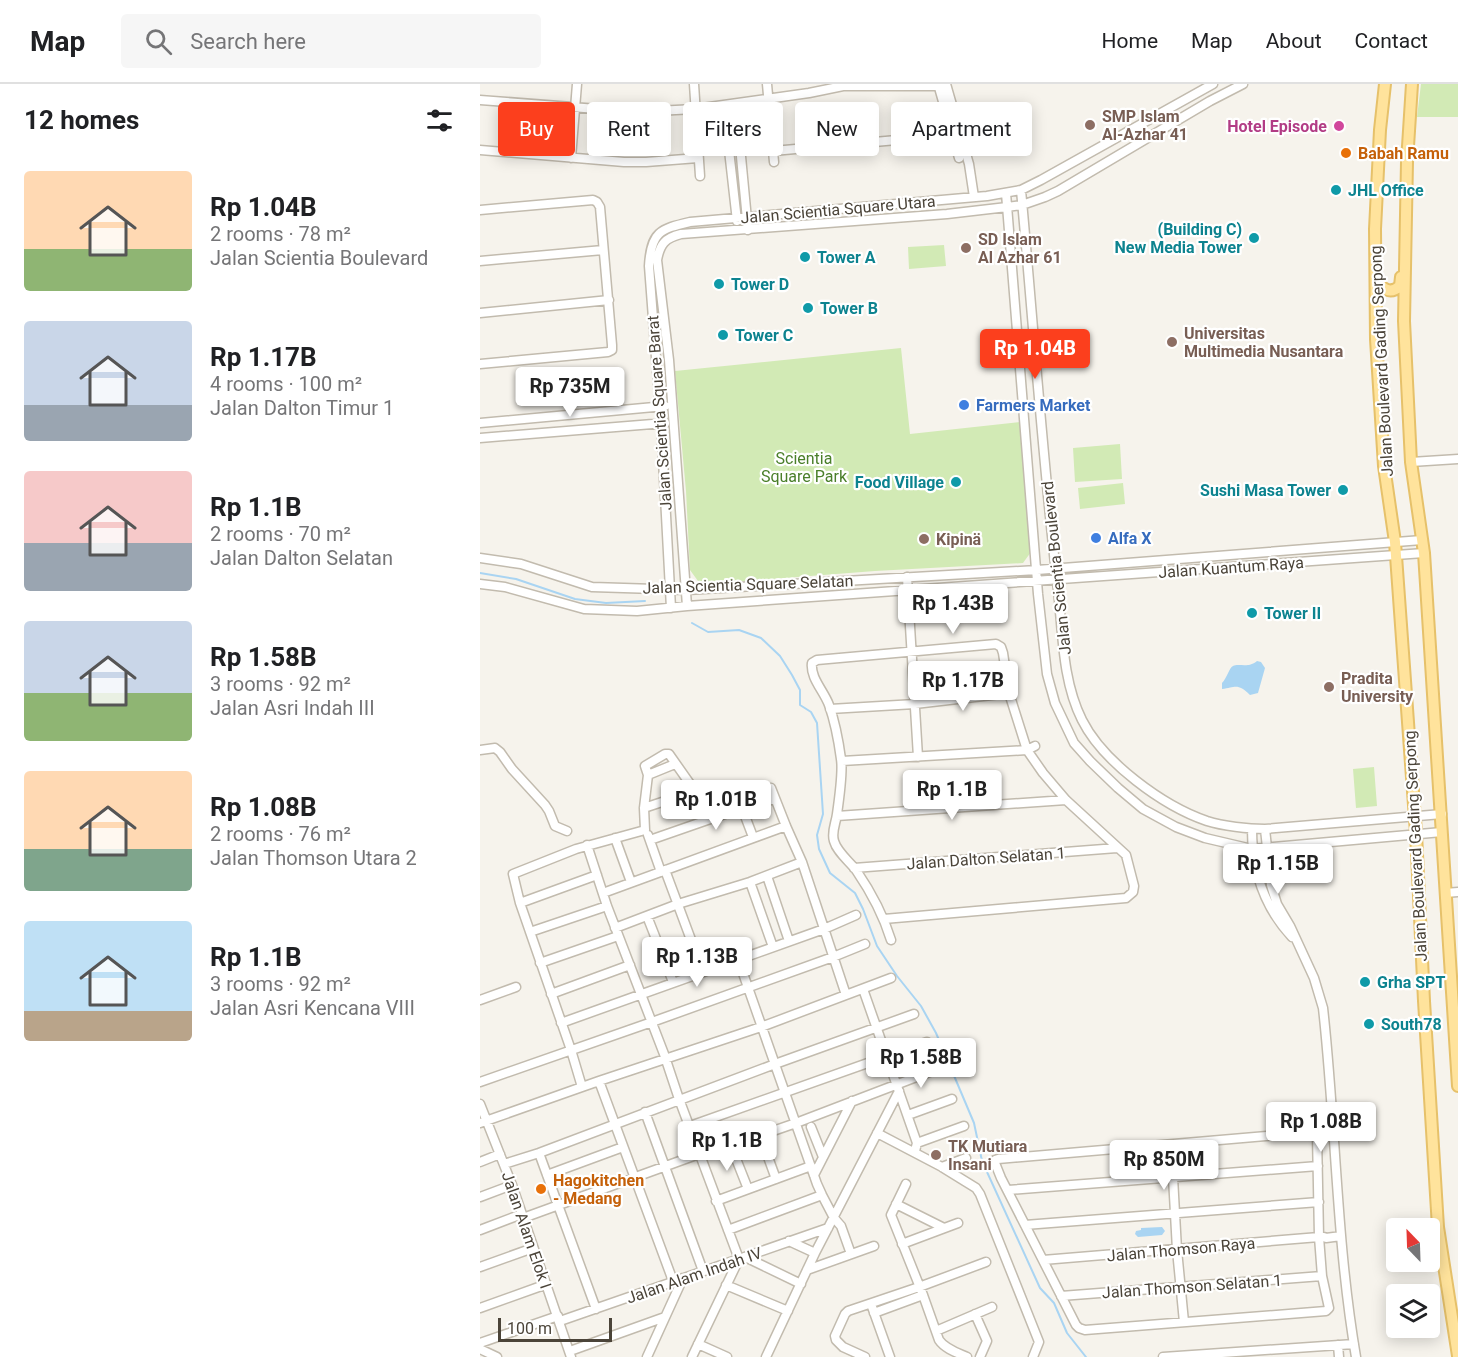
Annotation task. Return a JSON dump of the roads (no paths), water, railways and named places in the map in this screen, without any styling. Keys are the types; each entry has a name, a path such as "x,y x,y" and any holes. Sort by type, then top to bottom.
{"main road":[{"name":"Jalan Boulevard Gading Serpong","path":"1385,84 1375,229 1377,339 1384,466 1395,542 1415,816 1438,1227 1455,1314 1458,1356"},
{"name":"Jalan Boulevard Gading Serpong","path":"1412,84 1404,239 1404,302 1411,462 1424,553 1458,1086"},
{"path":"1376,279 1379,285 1387,291 1400,286 1400,244 1404,239"},
{"path":"1377,339 1381,333 1380,303 1382,298 1392,294 1404,302"}],"street":[{"path":"577,84 575,107 637,111 683,110"},
{"path":"694,84 695,102"},
{"path":"767,84 768,102"},
{"path":"1021,190 1213,84"},
{"path":"1022,205 1058,190 1243,84"},
{"path":"749,102 845,85 941,85"},
{"path":"941,85 945,102"},
{"path":"941,85 969,164 974,197"},
{"path":"480,100 507,102"},
{"path":"783,150 891,141"},
{"path":"480,150 646,162 698,158 700,176"},
{"path":"730,156 738,230"},
{"path":"741,156 748,230"},
{"path":"773,156 774,162"},
{"name":"Jalan Scientia Square Utara","path":"669,227 690,222 974,197 1021,190"},
{"name":"Jalan Scientia Boulevard","path":"1021,190 1066,670 1072,696 1082,720 1095,741 1138,782 1172,805 1208,821 1252,829 1265,829 1442,814"},
{"name":"Jalan Scientia Boulevard","path":"1006,193 1037,581 1047,674 1055,704 1074,743 1118,788 1143,809 1176,827 1205,838 1252,849 1442,832"},
{"path":"480,210 597,202 600,207 612,350 480,364"},
{"name":"Jalan Scientia Square Utara","path":"681,234 947,214 1022,205"},
{"name":"Jalan Scientia Square Barat","path":"669,227 660,232 654,240 650,249 649,266 660,406 671,608"},
{"name":"Jalan Scientia Square Barat","path":"681,234 666,241 659,249 657,260 670,381 687,606"},
{"path":"480,261 603,250"},
{"path":"480,313 609,300"},
{"path":"658,382 670,381"},
{"path":"480,423 672,405"},
{"path":"480,438 673,423"},
{"path":"1411,462 1458,459"},
{"name":"Jalan Kuantum Raya","path":"1055,568 1422,540"},
{"name":"Jalan Kuantum Raya","path":"1037,581 1424,553"},
{"name":"Jalan Scientia Square Selatan","path":"480,558 521,564 592,587 687,590 1055,568"},
{"path":"907,577 918,756"},
{"name":"Jalan Scientia Square Selatan","path":"480,586 505,587 584,609 637,611 1037,581"},
{"path":"885,919 1126,898 1133,892 1134,886 1126,855 1066,800 1043,773 1009,693 1003,653 996,644 817,660 812,663 811,670 830,709 842,761 833,839 870,892 885,919 891,940"},
{"path":"830,709 915,704 1009,693"},
{"path":"480,750 495,748 500,752 512,769 545,805 555,826 567,831"},
{"path":"842,761 1031,748"},
{"path":"703,972 678,904 645,830 644,808 648,775 645,768 647,764 669,754 714,818"},
{"path":"1099,768 1110,756"},
{"path":"648,775 675,764"},
{"path":"771,788 802,862 846,995"},
{"path":"644,808 695,791"},
{"path":"650,840 775,799"},
{"path":"837,816 1066,800"},
{"path":"742,808 753,837"},
{"path":"603,893 786,826"},
{"path":"1252,829 1252,849 1261,888 1270,908 1284,929 1298,944"},
{"path":"1265,829 1271,885 1277,904 1314,978 1323,1008 1338,1236 1356,1357"},
{"path":"582,1087 513,877 514,873 587,845 645,830"},
{"path":"615,838 631,882"},
{"path":"587,845 607,906 666,1058 728,1230 742,1258 801,1284"},
{"name":"Jalan Dalton Selatan 1","path":"854,868 1118,848"},
{"path":"540,963 678,904 750,882 802,862"},
{"path":"520,903 597,875"},
{"path":"767,876 789,941"},
{"path":"750,882 773,947"},
{"path":"1445,893 1458,892"},
{"path":"530,932 607,906"},
{"path":"561,1023 824,929 856,915"},
{"path":"647,916 673,982"},
{"path":"480,1082 748,988 865,944"},
{"path":"738,959 783,1093 822,1196 841,1226 851,1254"},
{"path":"551,994 630,965"},
{"path":"483,1122 891,978"},
{"path":"480,1000 516,987"},
{"path":"863,989 908,1115 916,1147"},
{"path":"504,1164 914,1014"},
{"path":"690,1126 927,1042"},
{"path":"480,1230 558,1206 634,1177 760,1136 932,1071"},
{"path":"599,1081 673,1281"},
{"path":"766,1357 815,1253 877,1132 897,1086"},
{"path":"908,1115 952,1099"},
{"path":"719,1200 776,1179 813,1170 823,1157 852,1101"},
{"name":"Jalan Alam Elok I","path":"480,1104 483,1122 500,1154 512,1185 570,1354"},
{"path":"645,1112 703,1270"},
{"path":"916,1147 964,1126"},
{"path":"811,1127 823,1157"},
{"path":"877,1132 916,1147 942,1167 976,1188 1039,1342 1033,1357"},
{"path":"1314,1132 1317,1134 1322,1276 1329,1308 1326,1311 1085,1330 1076,1325 994,1161 998,1158 1169,1145 1314,1132"},
{"path":"760,1136 776,1179"},
{"path":"1169,1145 1184,1322"},
{"path":"731,1146 748,1190"},
{"path":"547,1175 623,1147"},
{"path":"539,1153 596,1309"},
{"path":"480,1162 500,1154"},
{"path":"942,1167 966,1158"},
{"path":"1008,1190 1318,1166"},
{"path":"906,1184 891,1215 941,1344 967,1357"},
{"path":"480,1197 512,1185"},
{"path":"728,1230 822,1196"},
{"path":"1026,1225 1319,1202"},
{"path":"896,1204 944,1228"},
{"path":"902,1244 958,1223"},
{"name":"Jalan Alam Indah IV","path":"480,1343 596,1309 828,1228"},
{"name":"Jalan Thomson Raya","path":"1043,1260 1177,1250 1321,1237 1332,1234 1338,1236"},
{"path":"789,1241 815,1253"},
{"path":"807,1270 874,1246"},
{"path":"480,1267 533,1248"},
{"path":"692,1357 726,1285 742,1258"},
{"path":"874,1313 986,1262"},
{"name":"Jalan Thomson Selatan 1","path":"1061,1296 1322,1276"},
{"path":"647,1357 683,1278"},
{"path":"480,1308 547,1284"},
{"path":"726,1285 788,1311"},
{"path":"865,1357 838,1343 835,1336 845,1314 871,1304 921,1291"},
{"path":"871,1304 890,1357"},
{"path":"936,1331 992,1307"},
{"path":"975,1314 987,1341 980,1357"},
{"path":"570,1354 665,1317"},
{"path":"698,1344 727,1357"},
{"path":"1339,1344 1339,1357"},
{"path":"1163,1357 1235,1354 1354,1344"},
{"path":"480,1349 497,1357"}],"water":[{"path":"1257,661 1261,662 1265,668 1258,693 1250,695 1237,687 1222,689 1222,683 1233,666 1250,665"},
{"path":"943,772 944,782 931,783 932,788 928,790 924,788 924,783 920,780 921,774"},
{"path":"1162,1227 1165,1231 1162,1235 1138,1237 1135,1234 1141,1228"}],"waterway":[{"path":"480,573 516,579 575,599 606,603 645,601"},
{"path":"692,623 708,632 739,630 761,638 780,656 792,675 800,690 800,705 811,712 817,723 823,814 817,835 819,849 830,873 855,893 877,946 921,1006 936,1033 974,1123 982,1161 1040,1288 1054,1303 1067,1333 1086,1357"}],"place":[{"name":"SMP Islam Al-Azhar 41","path":"1090,125"},
{"name":"Hotel Episode","path":"1339,126"},
{"name":"Babah Ramu","path":"1346,153"},
{"name":"JHL Office","path":"1336,190"},
{"name":"(Building C) New Media Tower","path":"1254,238"},
{"name":"SD Islam Al Azhar 61","path":"966,248"},
{"name":"Tower A","path":"805,257"},
{"name":"Tower D","path":"719,284"},
{"name":"Tower B","path":"808,308"},
{"name":"Tower C","path":"723,335"},
{"name":"Universitas Multimedia Nusantara","path":"1172,342"},
{"name":"Farmers Market","path":"964,405"},
{"name":"Food Village","path":"956,482"},
{"name":"Sushi Masa Tower","path":"1343,490"},
{"name":"Alfa X","path":"1096,538"},
{"name":"Kipinä","path":"924,539"},
{"name":"Tower II","path":"1252,613"},
{"name":"Pradita University","path":"1329,687"},
{"name":"Grha SPT","path":"1365,982"},
{"name":"South78","path":"1369,1024"},
{"name":"TK Mutiara Insani","path":"936,1155"},
{"name":"Hagokitchen - Medang","path":"541,1189"}],"park label":[{"name":"Scientia Square Park","path":"804,467"}]}
